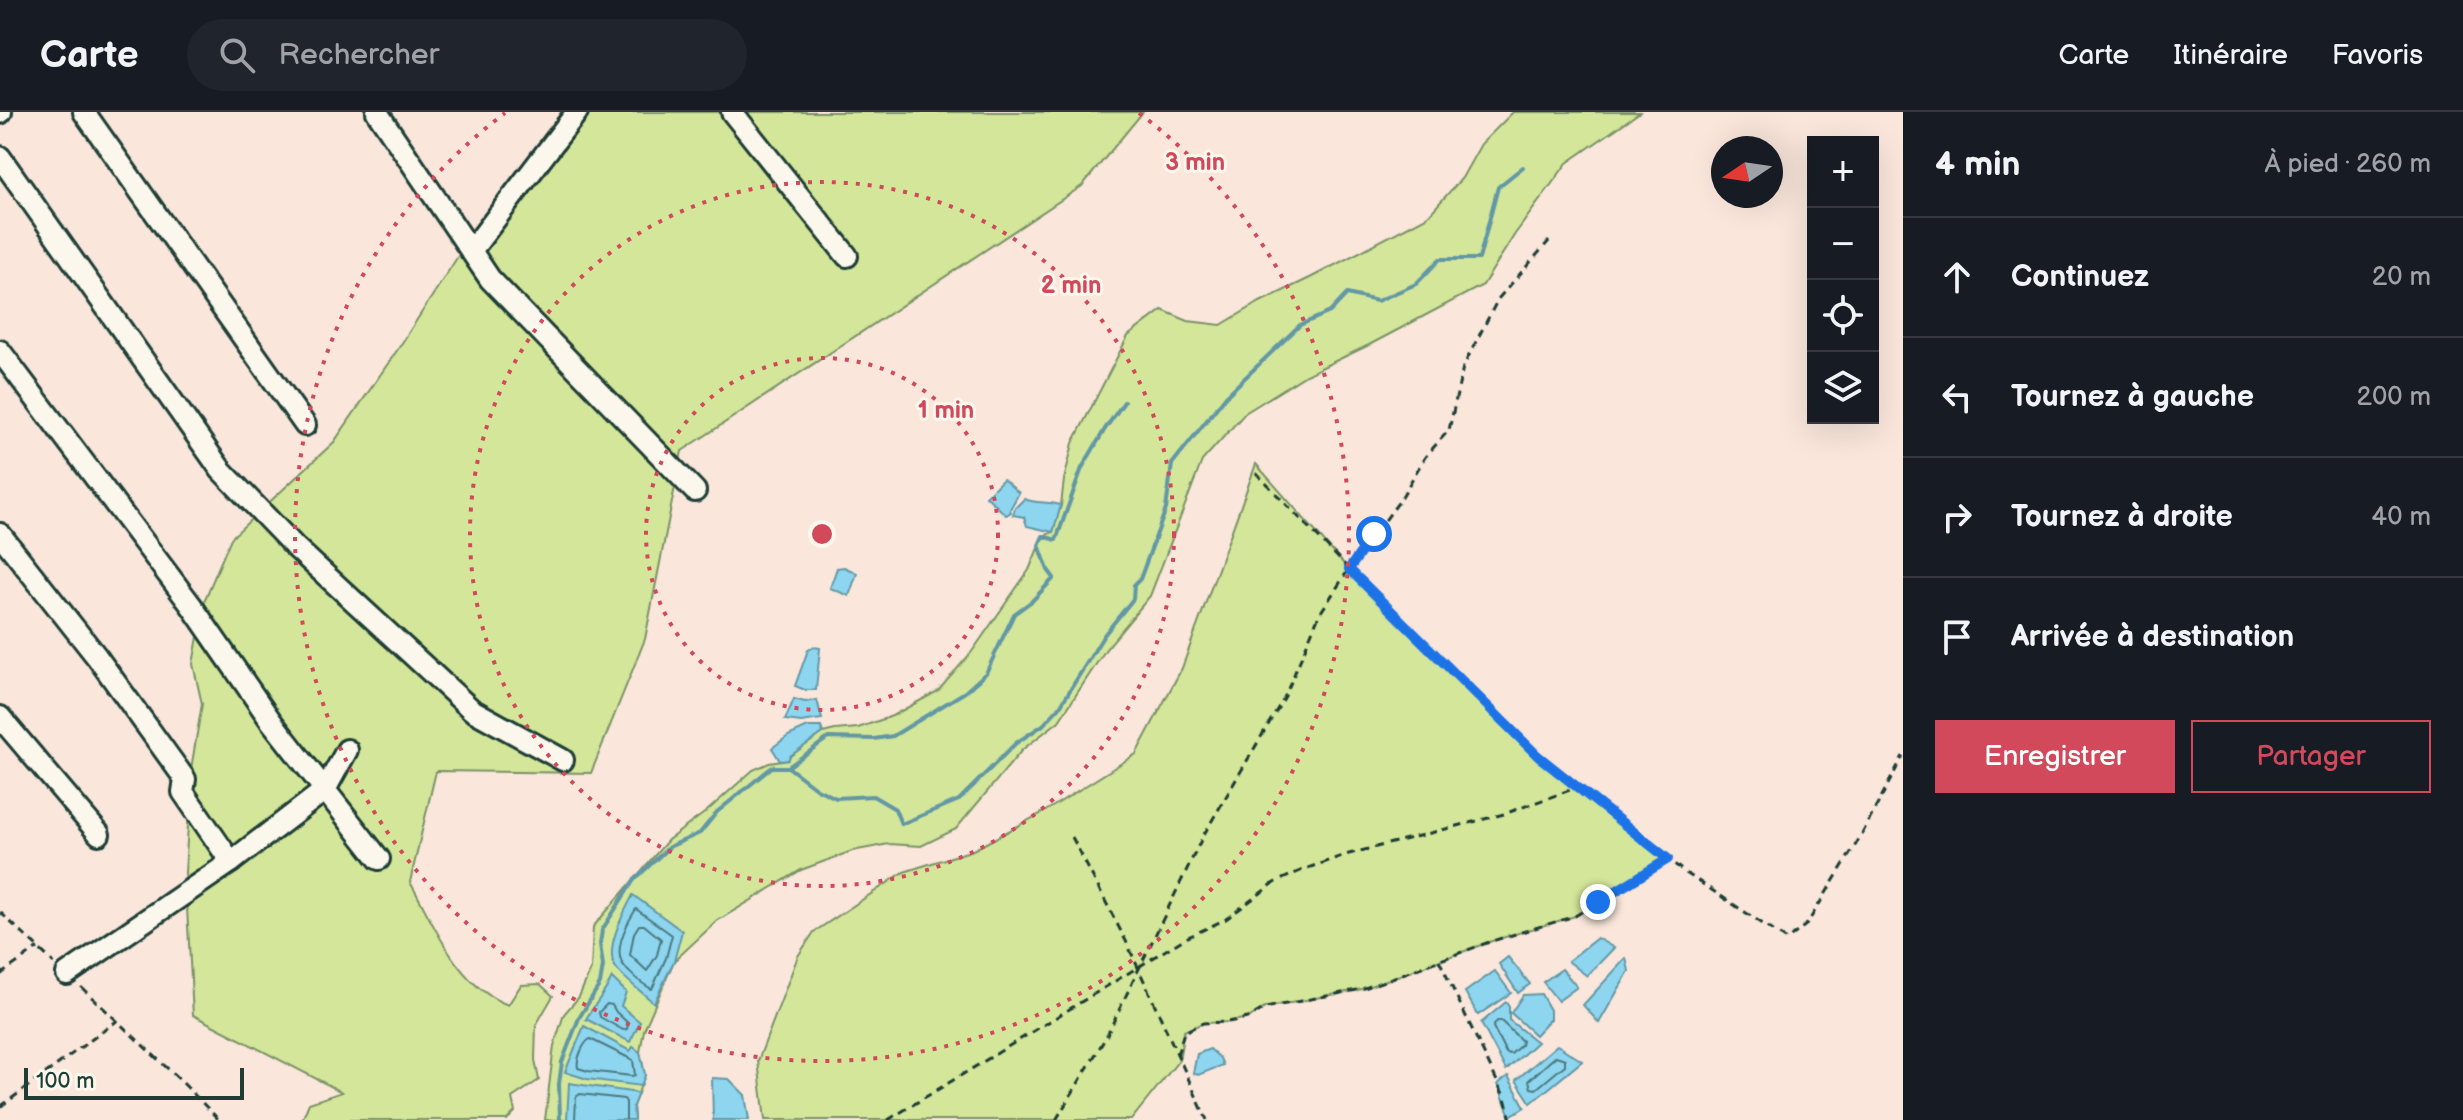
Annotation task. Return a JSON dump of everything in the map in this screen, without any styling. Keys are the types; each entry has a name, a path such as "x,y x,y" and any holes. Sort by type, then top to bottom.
{"street":[{"path":"84,112 305,425"},
{"path":"377,112 490,279 695,491"},
{"path":"471,251 577,112"},
{"path":"732,112 847,256"},
{"path":"0,157 221,470 294,546 472,710 563,760"},
{"path":"0,351 191,605 271,721 379,859"},
{"path":"0,534 97,657 185,779 183,792 231,862"},
{"path":"0,717 99,834"},
{"path":"67,974 231,862 325,790 347,750"}],"path":[{"path":"1056,1120 1106,1037 1203,836 1285,696 1319,615 1400,500 1425,457 1449,430 1463,367 1498,299 1549,241"},
{"path":"1256,473 1538,756 1668,859 1787,940 1807,924 1861,836 1903,756"},
{"path":"888,1120 1184,939 1226,919 1274,883 1345,855 1504,814 1578,787"},
{"path":"1072,837 1138,968 1207,1120"},
{"path":"1177,1055 1184,1032 1203,1023 1248,1018 1265,1008 1362,989 1492,941 1575,916 1668,859"},
{"path":"0,912 118,1020 219,1120"},
{"path":"0,975 38,948"},
{"path":"1439,960 1505,1098 1511,1120"},
{"path":"0,1107 118,1020"}],"green space":[{"path":"561,112 1143,112 1082,186 682,451 645,639 591,773 436,771 410,882 449,953 474,984 508,1005 521,985 540,984 553,996 536,1025 535,1060 539,1080 512,1098 515,1112 507,1120 302,1120 309,1103 342,1092 193,1015 185,872 192,763 202,704 193,664 205,599 231,538 334,442 462,250"},
{"path":"1513,112 1640,112 1567,163 1515,234 1483,285 1306,375 1245,413 1202,461 1150,596 1106,649 1059,721 1022,750 956,829 921,846 889,844 852,851 801,870 717,921 674,961 644,1030 640,1052 645,1075 633,1106 634,1120 545,1120 554,1046 564,1014 579,997 591,969 593,927 668,840 707,811 753,770 788,760 823,733 858,728 892,716 938,691 971,653 1029,570 1043,536 1053,532 1073,443 1128,336 1162,310 1188,321 1221,325 1428,216 1462,178 1481,144"},
{"path":"1256,464 1342,562 1538,756 1668,859 1575,916 1492,941 1362,989 1265,1008 1248,1018 1203,1023 1184,1031 1179,1060 1131,1120 765,1120 758,1061 798,956 814,932 904,872 973,850 1044,812 1136,754 1182,668"}],"water":[{"path":"1003,479 1019,493 1011,512 1006,515 986,496"},
{"path":"1024,499 1061,505 1053,532 1027,526 1024,517 1013,515"},
{"path":"844,567 857,573 849,596 830,588 837,568"},
{"path":"820,648 816,690 805,690 795,686 808,650"},
{"path":"794,699 805,702 817,700 822,719 801,722 785,720"},
{"path":"808,727 821,727 823,733 788,760 780,761 772,748"},
{"path":"633,895 682,931 674,961 654,1003 624,977 613,960 616,931"},
{"path":"1597,938 1614,948 1587,976 1568,961"},
{"path":"1508,957 1530,984 1518,993 1499,964"},
{"path":"1626,958 1629,971 1599,1023 1583,1005"},
{"path":"1562,969 1577,987 1558,1001 1543,982"},
{"path":"1495,971 1511,993 1478,1015 1465,992"},
{"path":"612,978 626,992 621,1006 640,1022 630,1042 586,1019"},
{"path":"1541,994 1550,1010 1550,1019 1535,1035 1511,1013 1523,995"},
{"path":"1506,1002 1509,1020 1537,1042 1506,1070 1481,1023"},
{"path":"584,1026 630,1051 633,1047 640,1052 645,1075 641,1086 587,1079 565,1072"},
{"path":"1557,1045 1582,1061 1531,1103 1516,1080"},
{"path":"1210,1049 1223,1065 1198,1075 1193,1073 1197,1054"},
{"path":"1508,1076 1525,1107 1510,1116 1498,1084"},
{"path":"712,1078 729,1079 745,1095 749,1120 713,1120"},
{"path":"569,1083 638,1093 633,1106 634,1120 567,1120"}],"waterway":[{"path":"788,767 817,789 836,798 873,796 895,809 901,824 959,800 1016,743 1043,725 1059,708 1104,635 1133,599 1134,585 1140,579 1166,509 1172,464 1226,396 1300,325 1330,312 1347,294 1377,301 1416,284 1440,259 1479,259 1498,187 1523,167"},
{"path":"560,1120 562,1062 579,1018 600,984 602,930 634,880 669,847 700,833 717,812 772,767 788,767 828,738 874,739 893,736 965,692 986,673 1014,614 1054,578 1039,545 1043,536 1056,540 1082,468 1124,402"}],"route":[{"path":"1374,534 1349,569 1538,756 1668,859 1598,902"}]}
